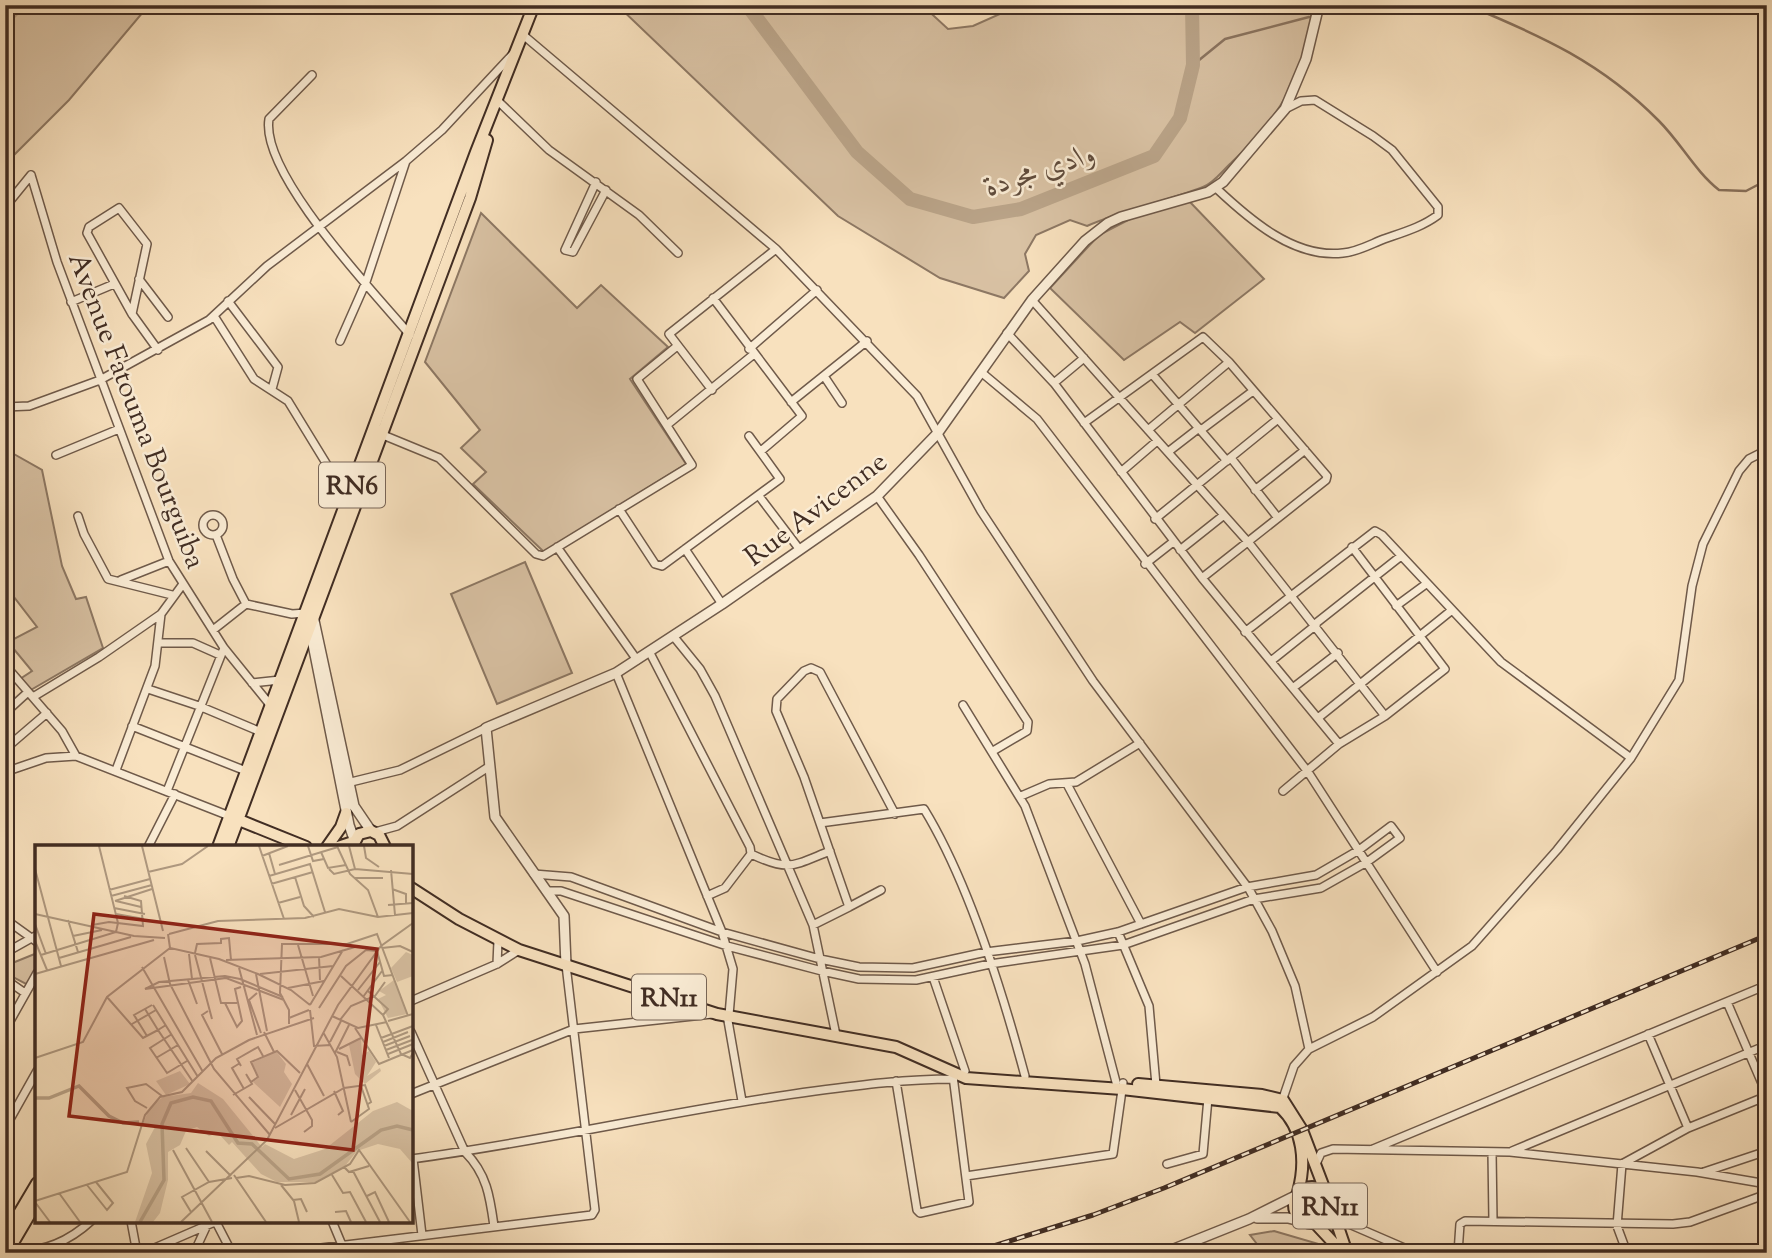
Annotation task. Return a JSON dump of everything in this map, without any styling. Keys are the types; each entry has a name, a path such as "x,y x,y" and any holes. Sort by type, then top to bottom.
{"main road":[{"name":"RN6","path":"219,845 234,818 458,215 484,155 489,125 534,5"},
{"name":"RN6","path":"351,503 383,435 387,406"},
{"name":"RN6","path":"228,845 246,771 280,680 308,621"},
{"path":"328,845 341,827 346,813"},
{"path":"234,818 301,845"},
{"path":"353,842 372,831 385,845"},
{"name":"RN11","path":"413,889 498,942 519,950 724,1015 895,1047 956,1073 1156,1085 1262,1095 1281,1104 1302,1130 1331,1206 1345,1253"},
{"name":"RN11","path":"956,1073 1121,1085 1208,1098 1281,1104"},
{"name":"RN11","path":"1281,1104 1301,1147 1303,1174 1294,1211 1345,1253"},
{"path":"5,1237 35,1186"},
{"name":"RN11","path":"1296,1194 1313,1186 1326,1193"},
{"path":"7,1251 35,1205"},
{"name":"RN11","path":"1309,1223 1324,1219 1331,1206"}],"street":[{"path":"1285,109 1301,102 1315,100 1379,139 1438,207 1438,215 1410,231 1352,251 1324,253 1292,244 1256,223 1216,188 1285,109 1306,59 1319,5"},
{"path":"522,34 775,249 917,396 981,511 1093,681 1247,887 1280,948 1295,986 1308,1049"},
{"path":"5,407 29,406 100,380 158,350 214,316 267,265 406,161 442,130 516,50"},
{"path":"312,75 273,112 267,128 282,172 319,226 413,338"},
{"path":"498,101 549,149 606,190 678,253"},
{"path":"340,341 366,282 406,161"},
{"name":"Avenue Fatouma Bourguiba","path":"5,207 31,175 71,302 169,561 213,630 222,652 271,706"},
{"path":"596,183 565,250 573,252 606,190"},
{"name":"Rue Avicenne","path":"486,728 616,673 650,653 877,496 937,434 1032,300 1085,241 1108,223 1139,210 1216,188"},
{"path":"132,314 147,244 119,208 87,230 114,284 132,314 158,350"},
{"path":"712,390 676,347 669,334 775,249"},
{"path":"139,279 168,317"},
{"path":"71,302 114,284"},
{"path":"667,425 712,390 817,290"},
{"path":"713,298 801,418 761,452"},
{"path":"1032,300 1249,543 1385,716"},
{"path":"228,301 278,367 272,389"},
{"path":"214,316 254,379 288,401 351,503"},
{"path":"1007,333 1054,383 1173,542 1339,744"},
{"path":"1084,423 1120,399 1200,337 1229,362 1327,478 1202,578"},
{"path":"791,402 866,341"},
{"path":"383,435 439,458 536,554 543,556 692,465 637,377 676,347"},
{"path":"1054,383 1084,358"},
{"path":"1148,430 1229,362"},
{"path":"981,372 1037,419 1145,564 1308,772 1437,972"},
{"path":"1152,374 1278,518"},
{"path":"824,376 842,403"},
{"path":"1168,452 1253,391"},
{"path":"1155,519 1278,419"},
{"path":"56,455 119,429"},
{"path":"619,509 657,566 662,566 759,496 780,477 749,436"},
{"path":"1121,472 1157,441"},
{"path":"1255,490 1305,450"},
{"path":"1281,1104 1297,1060 1308,1049 1373,1017 1472,946 1512,903 1631,758 1679,680 1692,586 1703,544 1739,471 1749,459 1767,450"},
{"path":"759,496 800,550"},
{"path":"877,496 919,555 1028,722 1027,731 993,751"},
{"path":"1180,550 1224,515"},
{"path":"78,516 110,581 121,580 169,561"},
{"path":"1245,632 1352,547 1377,531 1501,662 1631,758"},
{"path":"216,535 239,594 246,604 292,614 308,621 344,784 346,813 353,842"},
{"path":"1145,564 1173,542"},
{"path":"557,547 637,660"},
{"path":"1283,791 1339,744 1385,716 1443,671 1444,665 1352,547"},
{"path":"685,549 722,604"},
{"path":"1271,661 1401,555"},
{"path":"121,580 172,595"},
{"path":"5,712 31,694 99,657 161,614 172,595 183,584"},
{"path":"1396,606 1426,584"},
{"path":"213,630 246,604"},
{"path":"1318,718 1452,610"},
{"path":"116,770 148,689 159,643 161,614"},
{"path":"674,636 700,669 715,696 813,925 836,1035"},
{"path":"149,845 171,792 184,745 222,652 193,643 159,643"},
{"path":"650,653 751,854 776,866 788,867 830,851"},
{"path":"1294,687 1338,653"},
{"path":"849,907 820,823 776,711 777,699 804,671 811,668 820,672 895,814"},
{"path":"7,671 47,713 76,756"},
{"path":"616,673 727,946 733,969 724,1015 742,1101"},
{"path":"252,683 280,680"},
{"path":"148,689 199,706 261,732"},
{"path":"963,705 1021,796 1077,941 1121,1085 1113,1154 966,1176"},
{"path":"5,749 47,713"},
{"path":"132,726 246,771"},
{"path":"280,1253 589,1216 594,1210 566,965 564,916 495,817 486,728 400,770 344,784"},
{"path":"1021,796 1049,784 1067,784 1088,777 1140,743"},
{"path":"5,772 46,758 76,756 234,818"},
{"path":"385,845 397,827 490,766"},
{"path":"344,784 356,813 372,831 397,827"},
{"path":"1067,784 1141,924"},
{"path":"820,823 895,814 921,807 927,813 955,872 986,952 1025,1076"},
{"path":"534,874 571,877 722,932 820,959 859,967 913,968 986,952 1077,941 1118,932 1247,887 1316,874 1359,850 1391,826 1400,838 1367,862 1321,888 1254,899 1123,945 1081,954 990,964 933,977 891,982 822,971 727,946 561,891 546,891"},
{"path":"707,896 725,888 751,854"},
{"path":"813,925 881,890"},
{"path":"5,919 35,938"},
{"path":"1118,932 1149,1006 1156,1085"},
{"path":"5,953 35,938"},
{"path":"497,964 498,942"},
{"path":"413,1000 497,964 519,950"},
{"path":"5,1030 35,976"},
{"path":"895,1081 918,1212 969,1204 956,1073 933,977"},
{"path":"5,979 25,993"},
{"path":"1370,1150 1767,985"},
{"path":"1622,1164 1688,1128 1767,1096 1727,1002"},
{"path":"413,1093 437,1087 574,1029 724,1015"},
{"path":"1648,1034 1688,1128"},
{"path":"413,1036 465,1152 478,1166 486,1184 494,1226"},
{"path":"1510,1152 1767,1045"},
{"path":"413,1159 465,1152 742,1101 956,1073"},
{"path":"5,1128 35,1075"},
{"path":"1167,1164 1203,1154 1208,1098"},
{"path":"1315,1165 1321,1153 1328,1150 1510,1152 1702,1173 1766,1183"},
{"path":"1702,1173 1767,1151"},
{"path":"1492,1152 1493,1221"},
{"path":"1622,1164 1617,1226 1627,1253"},
{"path":"413,1167 422,1235"},
{"path":"1750,1181 1754,1198"},
{"path":"1164,1253 1248,1219 1296,1194"},
{"path":"1458,1253 1462,1222 1617,1226 1690,1222 1767,1194"},
{"path":"1248,1219 1280,1217 1309,1223"},
{"path":"1335,1218 1416,1253"},
{"path":"7,1251 34,1250 66,1242 89,1223"},
{"path":"131,1223 137,1253"},
{"path":"144,1253 208,1223"},
{"path":"194,1253 208,1223"},
{"path":"217,1223 232,1253"},
{"path":"333,1223 342,1245"}],"shaded area":[{"path":"5,5 149,5 69,100 5,164"},
{"path":"617,5 922,5 948,29 973,26 1020,5 1313,5 1297,73 1278,110 1249,145 1215,179 1203,187 1087,226 1070,220 1036,235 1025,254 1029,271 1004,298 940,278 838,216"},
{"path":"1189,201 1264,279 1195,333 1180,322 1124,360 1050,288 1099,235 1132,218"},
{"path":"481,213 577,308 601,285 668,347 630,379 686,464 544,552 473,484 486,472 461,448 480,430 425,362"},
{"path":"5,449 42,470 62,566 76,599 86,597 103,648 29,691 20,679 32,671 8,642 37,627 10,592 5,596"},
{"path":"525,562 572,673 497,704 451,594"},
{"path":"35,954 35,973 28,985 5,973 5,966"},
{"path":"1274,1231 1329,1247 1332,1253 1264,1253 1250,1235"}],"waterway":[{"name":"وادي مجردة","path":"5,18 18,5"},
{"name":"وادي مجردة","path":"747,5 857,152 910,199 973,217 1021,209 1154,156 1180,118 1193,65 1192,5"},
{"path":"1335,12 1375,5"},
{"path":"1467,5 1546,40 1616,83 1659,121 1719,190 1746,191 1767,180"},
{"path":"1193,65 1225,39 1309,17"}],"railway":[{"path":"971,1253 1093,1215 1164,1188 1767,935"}]}
